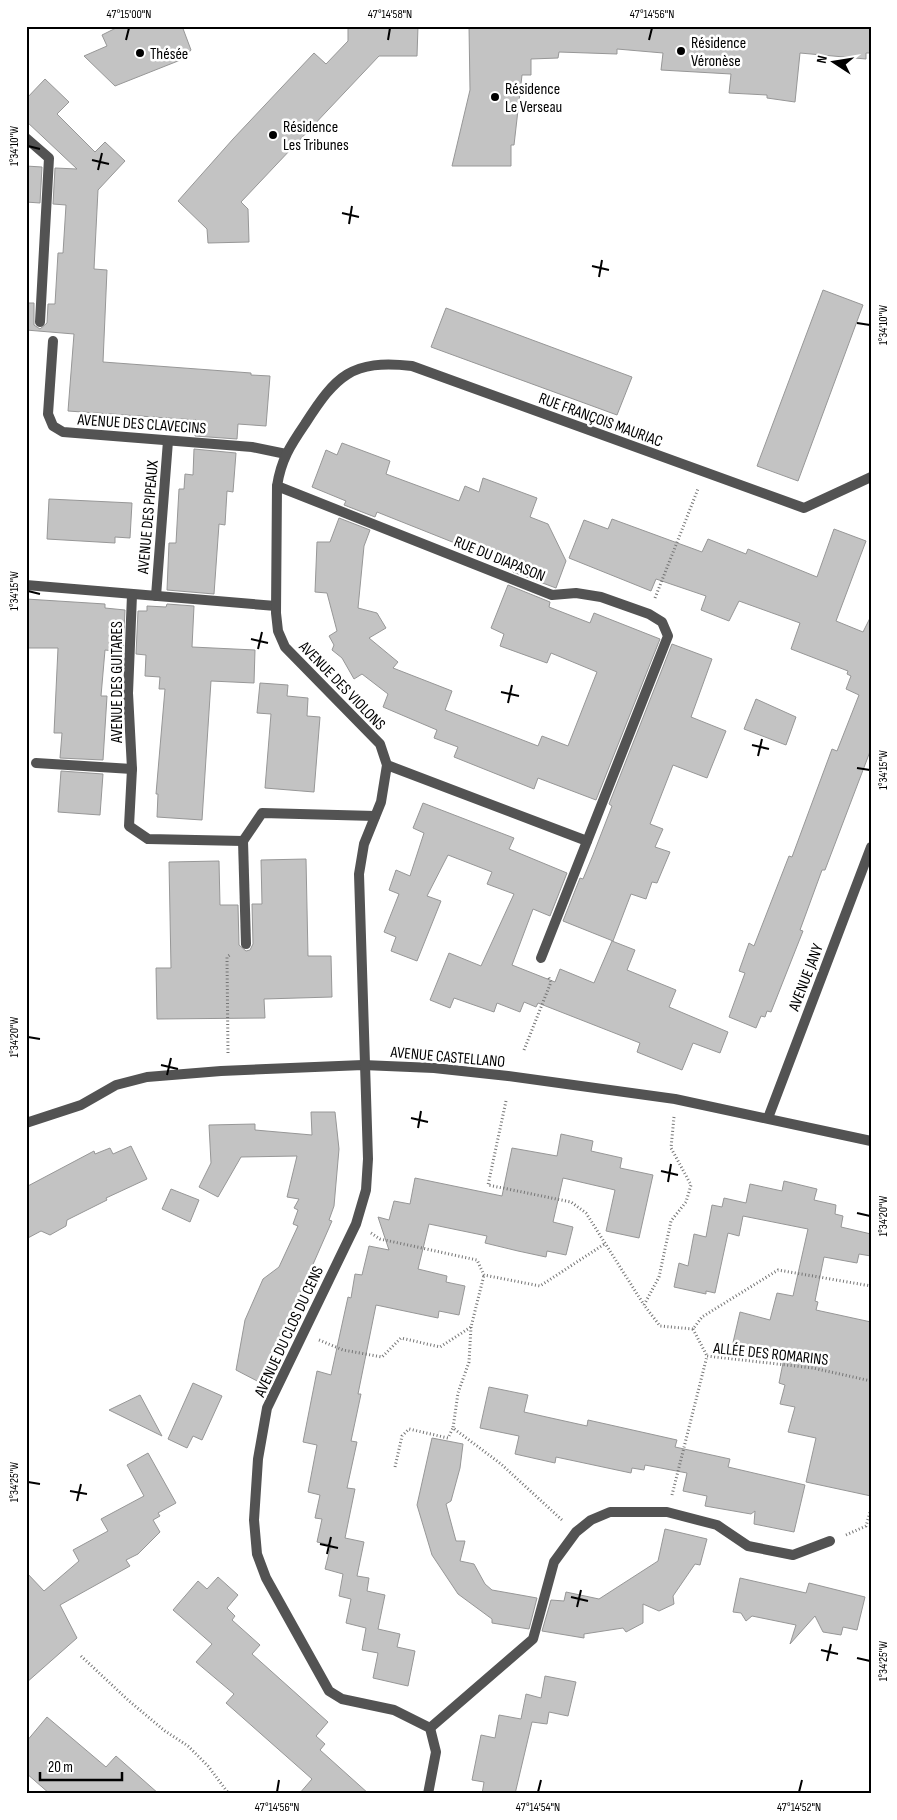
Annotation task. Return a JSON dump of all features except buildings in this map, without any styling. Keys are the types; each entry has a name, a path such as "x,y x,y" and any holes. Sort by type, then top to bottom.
{"street":[{"path":"26,138 49,158 40,322"},
{"name":"AVENUE DES CLAVECINS","path":"53,341 48,414 54,426 63,432 252,446 286,454"},
{"name":"RUE FRANÇOIS MAURIAC","path":"323,396 338,378 360,368 386,363 412,366 804,508 871,477"},
{"name":"AVENUE DES VIOLONS","path":"323,396 286,454 280,467 277,486 276,606 278,631 285,647 380,744 387,765"},
{"name":"AVENUE DES PIPEAUX","path":"156,596 168,441"},
{"name":"RUE DU DIAPASON","path":"277,486 552,595 576,593 601,596 649,614 662,622 668,636 541,958"},
{"name":"AVENUE DES PIPEAUX","path":"26,585 276,606"},
{"name":"AVENUE DES GUITARES","path":"132,595 128,693 132,769 129,826 148,839 243,841"},
{"name":"AVENUE DES GUITARES","path":"36,763 132,769"},
{"path":"363,1065 359,874 364,844 381,802 387,765 587,841"},
{"path":"246,944 243,841 262,813 375,816"},
{"name":"AVENUE JANY","path":"768,1118 871,847"},
{"name":"AVENUE CASTELLANO","path":"26,1123 81,1105 116,1085 147,1077 363,1065 434,1068 675,1098 871,1141"},
{"name":"AVENUE DU CLOS DU CENS","path":"363,1065 368,1159 366,1190 356,1224 267,1408 258,1459 254,1520 257,1554 266,1578 329,1691 342,1700 394,1710 430,1728"},
{"path":"428,1794 436,1752 430,1728 534,1640 554,1562 576,1532 590,1520 610,1512 667,1512 717,1525 748,1546 793,1555 830,1541"}],"path":[{"path":"649,614 704,472"},
{"path":"228,1071 227,957 246,944"},
{"path":"524,1050 551,982 541,958"},
{"path":"644,1305 659,1277 671,1221 686,1202 691,1185 671,1148 675,1098"},
{"path":"506,1101 488,1185 571,1202 586,1213 644,1305 660,1326 693,1328"},
{"path":"356,1224 380,1239 477,1260 484,1275 472,1327 469,1362 458,1393 453,1428 448,1438 409,1428 402,1436 395,1467"},
{"path":"484,1275 540,1286 606,1243"},
{"path":"693,1328 702,1317 778,1270 871,1286"},
{"path":"302,1334 343,1350 382,1357 401,1338 440,1347 472,1327"},
{"path":"693,1328 707,1356"},
{"name":"ALLÉE DES ROMARINS","path":"667,1512 707,1356 813,1368 871,1381"},
{"path":"453,1428 501,1464 576,1532"},
{"path":"866,1526 871,1509"},
{"path":"81,1656 128,1700 165,1731 188,1746 208,1766 229,1794"}],"place":[{"name":"Résidence Véronèse","path":"681,51"},
{"name":"Thésée","path":"140,53"},
{"name":"Résidence Le Verseau","path":"495,97"},
{"name":"Résidence Les Tribunes","path":"273,135"}]}
